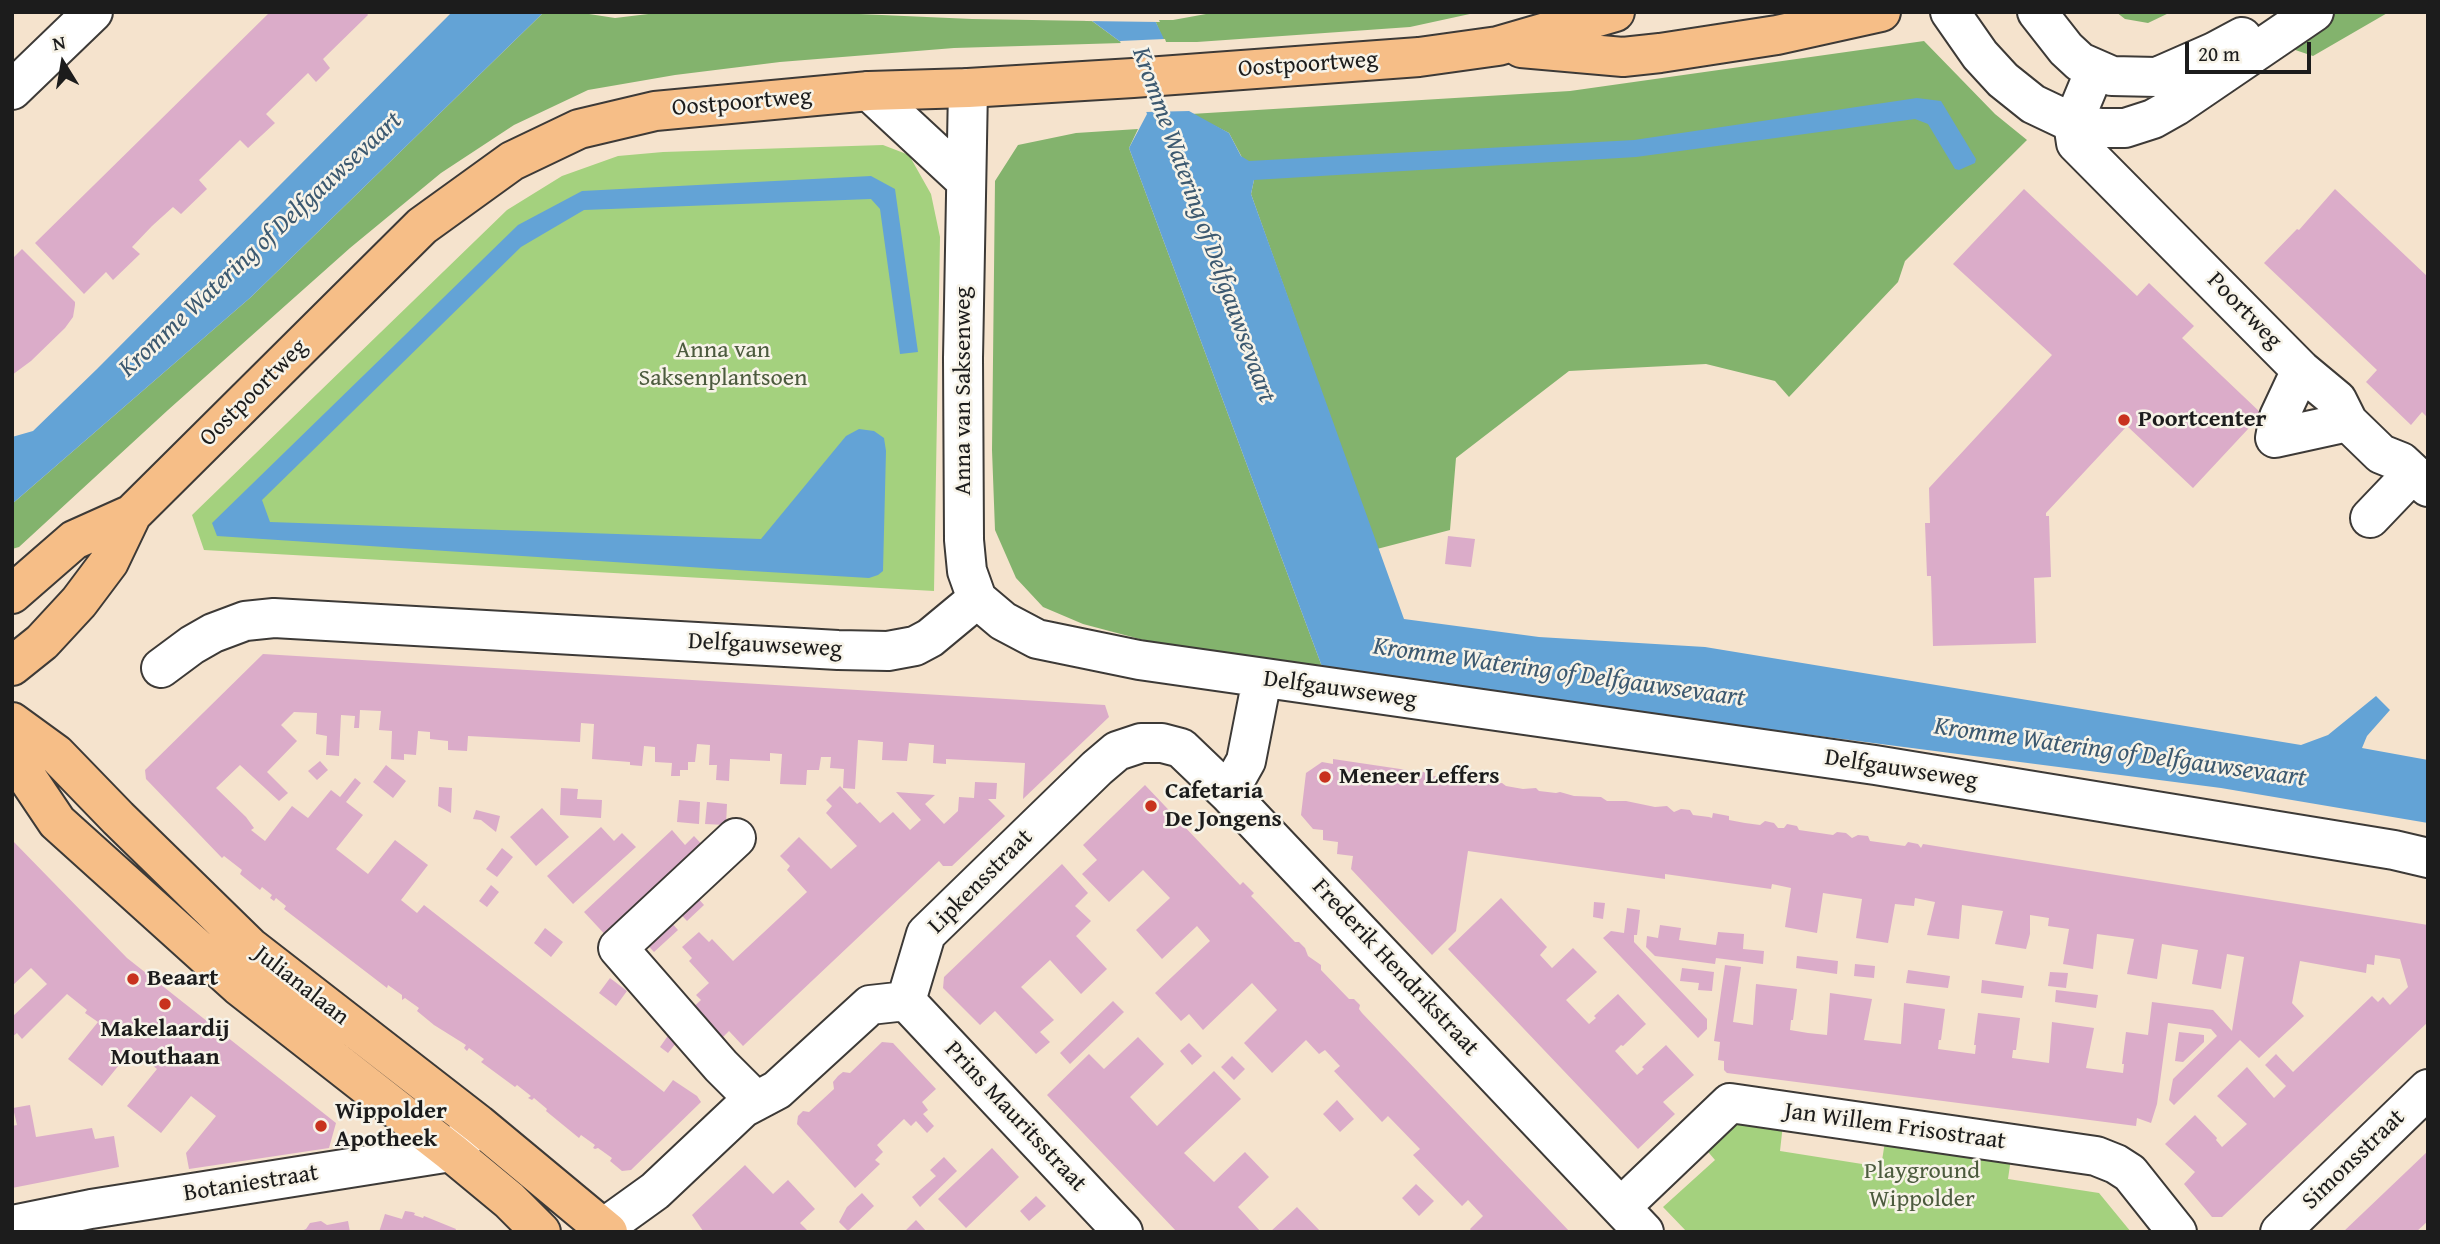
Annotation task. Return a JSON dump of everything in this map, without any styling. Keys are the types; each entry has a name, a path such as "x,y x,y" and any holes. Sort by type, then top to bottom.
{"main road":[{"name":"Oostpoortweg","path":"12,666 42,642 79,602 109,562 132,514 422,226 512,161 579,129 655,111 869,91 1133,78 1406,58 1498,46 1615,12"},
{"name":"Oostpoortweg","path":"1498,46 1623,57 1777,35 1881,12"},
{"name":"Oostpoortweg","path":"21,581 74,540 132,514"},
{"name":"Julianalaan","path":"12,722 56,754 250,947 478,1124 606,1230"},
{"name":"Julianalaan","path":"12,755 57,822 239,986 451,1152 509,1200 541,1232"}],"street":[{"path":"12,90 93,12"},
{"path":"1950,12 1980,55 2003,80 2033,104 2073,123 2100,128 2125,128 2152,120 2314,12"},
{"path":"2037,12 2066,49 2080,62 2112,76 2157,77 2214,52 2287,12"},
{"path":"2073,123 2095,70"},
{"name":"Anna van Saksenweg","path":"968,88 963,358 964,540 967,571 977,599"},
{"path":"869,91 966,181"},
{"name":"Poortweg","path":"2073,123 2076,143 2301,370 2337,400 2348,422 2381,454 2401,461 2420,480"},
{"path":"2301,370 2278,417 2275,438 2348,422"},
{"path":"2370,518 2420,480"},
{"name":"Delfgauwseweg","path":"161,668 213,633 245,621 274,618 888,651 915,646 930,638 977,599 1003,621 1037,639 1139,660 1875,765 2394,850 2428,858"},
{"path":"1228,793 1246,761 1262,679"},
{"name":"Lipkensstraat","path":"906,1001 926,934 1117,751 1141,743 1162,743 1181,748 1228,793"},
{"name":"Frederik Hendrikstraat","path":"1228,793 1632,1219"},
{"path":"736,838 618,948 721,1066 756,1101"},
{"path":"606,1230 654,1191 743,1108 776,1090 870,1005 906,1001"},
{"name":"Prins Mauritsstraat","path":"906,1001 1123,1232"},
{"name":"Simonsstraat","path":"2280,1232 2428,1089"},
{"name":"Jan Willem Frisostraat","path":"1632,1219 1730,1103 2096,1156 2130,1173 2177,1232"},
{"path":"451,1152 478,1124"},
{"name":"Botaniestraat","path":"12,1225 91,1209 451,1152"}],"green space":[{"path":"544,12 576,12 615,18 665,12 814,12 1092,21 1122,43 954,48 780,62 675,75 588,90 514,125 441,173 350,248 19,547 12,549 12,504 251,297"},
{"path":"1217,12 1479,12 1410,27 1197,42 1164,42 1155,20 1173,20"},
{"path":"2116,12 2171,12 2148,23 2125,19"},
{"path":"2290,12 2389,12 2313,56 2248,34"},
{"path":"1924,41 1995,114 2027,140 1905,261 1898,282 1789,397 1775,381 1706,364 1569,371 1456,458 1450,530 1377,549 1251,194 1254,180 1229,133 1191,114 1570,91"},
{"path":"1138,129 1129,148 1324,672 1204,656 1083,624 1043,607 1016,578 995,530 992,450 995,181 1018,145 1076,133"},
{"name":"Anna van Saksenplantsoen","path":"883,145 909,155 931,194 940,237 934,591 204,550 192,515 507,210 562,176 618,156 663,152"},
{"name":"Playground Wippolder","path":"1753,1119 1783,1124 1780,1151 1881,1167 1886,1135 2012,1151 2008,1179 2099,1193 2131,1232 1687,1232 1663,1207 1715,1160 1704,1147 1726,1125"}],"water":[{"name":"Kromme Watering of Delfgauwsevaart","path":"452,12 544,12 251,297 12,504 12,437 33,431"},
{"name":"Kromme Watering of Delfgauwsevaart","path":"1080,12 1151,12 1163,37 1189,111 1229,133 1241,156 1249,161 1634,140 1917,98 1941,101 1976,159 1975,163 1959,170 1955,169 1928,124 1915,119 1636,157 1254,180 1251,194 1404,619 1539,637 1705,647 2301,745 2328,735 2376,696 2390,710 2367,736 2362,748 2428,760 2428,823 2221,788 1324,672 1129,148 1147,114 1122,43"},
{"path":"871,176 895,189 918,352 900,354 880,209 871,199 584,210 521,247 262,500 270,522 761,539 846,436 859,429 874,431 884,438 886,451 883,571 878,575 869,578 217,536 212,523 518,225 582,191"}],"pier":[{"path":"1077,12 1155,12 1160,22 1086,21"},
{"path":"1165,39 1190,111 1145,112 1120,41"}],"building":[{"path":"270,12 366,12 368,15 323,59 330,68 316,82 308,73 266,114 275,123 248,148 240,140 199,180 207,189 181,214 173,207 132,247 140,254 113,280 106,272 84,294 35,243"},
{"name":"Poortcenter","path":"2024,189 2137,296 2149,283 2194,326 2182,338 2262,414 2193,488 2127,426 2046,513 2046,516 2049,516 2051,577 2034,578 2036,643 1933,646 1931,576 1927,576 1925,523 1930,523 1929,488 2052,355 1953,264"},
{"path":"2335,189 2428,277 2428,418 2422,412 2411,425 2366,382 2377,370 2264,263 2299,230"},
{"path":"22,249 75,305 73,317 65,328 31,361 12,375 12,259"},
{"path":"1448,536 1475,539 1471,567 1445,564"},
{"path":"263,654 1105,705 1109,717 1023,799 1025,763 946,759 946,764 933,763 934,745 909,743 907,761 882,760 883,742 858,740 855,789 843,788 844,769 830,768 831,757 821,757 819,770 807,770 806,785 780,784 782,754 770,753 770,761 730,759 729,781 716,780 717,765 709,765 710,745 697,744 695,762 688,762 688,770 680,770 680,776 671,776 672,763 655,762 655,747 644,746 642,766 630,765 630,762 592,759 594,724 581,723 580,742 468,736 467,751 448,750 448,741 430,739 430,732 418,731 416,755 404,754 404,760 391,759 392,731 379,730 381,711 360,710 359,728 354,728 355,716 341,715 339,756 326,755 327,736 316,734 317,713 294,712 281,725 297,741 267,772 288,793 279,801 240,765 216,788 246,817 254,828 251,830 265,841 292,806 308,818 331,790 340,797 355,778 361,783 346,802 363,815 336,849 368,874 395,840 428,865 401,900 417,913 424,905 664,1092 673,1080 697,1096 701,1102 631,1170 622,1171 610,1161 612,1158 598,1148 593,1148 595,1145 581,1135 579,1138 534,1098 528,1098 531,1096 517,1085 515,1087 481,1062 484,1059 469,1048 467,1051 464,1048 466,1045 434,1025 417,1011 419,1008 405,998 402,1000 402,995 388,985 387,988 284,909 286,906 276,898 274,901 270,898 272,895 262,887 260,890 240,874 242,870 224,856 222,858 146,779 145,770"},
{"path":"1333,759 1407,770 1408,773 1424,772 1427,775 1457,780 1458,777 1523,789 1536,788 1539,791 1574,796 1601,797 1607,801 1667,806 1674,812 1681,809 1690,810 1693,815 1712,818 1713,813 1745,823 1760,825 1765,821 1774,823 1778,828 1784,828 1787,824 1797,826 1799,830 1833,835 1837,832 1846,833 1852,838 1858,835 1868,836 1870,841 1905,846 1908,842 1918,844 1921,848 1923,844 2428,925 2428,1022 2222,1217 2212,1217 2184,1184 2195,1172 2165,1144 2195,1115 2222,1147 2247,1124 2217,1096 2247,1067 2274,1098 2286,1086 2265,1065 2276,1054 2293,1072 2372,996 2378,1002 2383,997 2390,1005 2408,987 2400,959 2375,955 2374,965 2367,964 2366,973 2300,961 2292,1003 2304,1016 2259,1058 2240,1040 2174,1105 2169,1100 2173,1079 2217,1036 2211,1029 2168,1023 2157,1104 2151,1123 2137,1118 2136,1126 1727,1073 1724,1070 1724,1061 1718,1060 1720,1042 1714,1041 1725,965 1741,967 1733,1022 1753,1025 1756,984 1797,989 1790,1030 1827,1035 1830,993 1872,999 1864,1040 1901,1044 1904,1003 1945,1009 1938,1049 1975,1054 1978,1013 2020,1018 2016,1050 2013,1050 2012,1058 2049,1063 2052,1022 2094,1028 2086,1068 2123,1073 2126,1032 2148,1035 2152,1002 2213,1010 2232,1031 2244,957 2227,954 2221,989 2192,984 2198,950 2162,944 2157,979 2127,974 2134,939 2097,934 2093,969 2063,964 2069,929 2048,926 2049,918 2030,915 2030,934 2026,949 1995,944 2003,911 1962,905 1959,939 1927,935 1935,902 1915,898 1914,906 1895,904 1888,943 1856,938 1862,899 1823,893 1817,933 1785,927 1791,888 1772,884 1771,889 1665,874 1665,879 1468,851 1456,931 1432,955 1351,869 1353,856 1337,854 1338,842 1323,840 1323,830 1313,829 1301,815 1306,773 1322,762 1333,764"},
{"path":"320,761 328,770 317,780 308,771"},
{"path":"386,765 406,781 393,798 373,782"},
{"path":"975,782 997,783 996,799 988,799 1005,816 952,866 943,866 939,861 743,1046 729,1031 717,1043 688,1012 701,1000 696,995 709,983 689,961 692,958 682,947 699,932 709,942 712,939 733,961 807,892 787,870 790,866 780,856 799,837 831,869 857,846 826,813 832,806 826,800 840,786 880,823 893,812 910,830 921,820 896,792 935,795 925,804 944,824 958,811 959,797 974,798"},
{"path":"1145,785 1240,885 1243,882 1254,893 1251,896 1295,942 1305,948 1308,956 1321,965 1321,970 1349,999 1354,999 1360,1005 1362,1013 1570,1232 1472,1232 1470,1229 1483,1216 1468,1200 1462,1206 1413,1155 1420,1149 1388,1116 1382,1122 1334,1071 1340,1066 1325,1050 1319,1054 1306,1040 1272,1073 1244,1043 1277,1010 1252,983 1203,1030 1189,1014 1181,1021 1155,993 1210,941 1197,926 1162,959 1136,930 1170,898 1143,870 1109,902 1082,874 1097,860 1083,845"},
{"path":"439,787 452,788 451,813 438,806"},
{"path":"561,788 578,789 577,799 602,800 601,818 560,815"},
{"path":"679,800 700,802 699,824 677,822"},
{"path":"707,802 727,804 726,825 705,824"},
{"path":"542,808 569,837 536,866 510,837"},
{"path":"476,810 500,816 496,832 481,820 473,819"},
{"path":"601,827 614,841 622,833 636,847 573,904 547,876"},
{"path":"672,830 685,845 694,836 708,851 611,941 584,912"},
{"path":"12,840 127,958 336,1123 329,1148 189,1169 186,1153 216,1116 191,1096 161,1133 127,1106 157,1069 132,1049 102,1086 68,1059 98,1022 67,994 22,1039 17,1033 12,1037 12,1017 47,984 31,968 12,986"},
{"path":"502,848 513,857 497,877 486,869"},
{"path":"1062,864 1088,893 1075,906 1091,921 1076,936 1107,969 1081,994 1050,960 1021,987 1054,1020 1040,1032 1050,1042 1036,1054 995,1011 980,1025 943,988 944,977"},
{"path":"491,885 499,892 487,907 479,901"},
{"path":"689,888 704,905 687,921 671,904"},
{"path":"1501,898 1547,947 1540,955 1552,968 1573,948 1597,972 1566,1000 1589,1024 1618,994 1646,1024 1615,1051 1637,1075 1666,1045 1694,1075 1663,1102 1675,1114 1638,1149 1448,949"},
{"path":"1594,902 1605,903 1603,919 1593,917"},
{"path":"1627,908 1640,910 1634,942 1707,1019 1707,1029 1698,1038 1603,938 1611,931 1624,933"},
{"path":"663,913 678,930 654,952 639,936"},
{"path":"1660,925 1681,928 1679,940 1716,945 1718,932 1744,934 1743,949 1764,951 1763,964 1716,958 1715,964 1655,956 1646,947 1647,936 1658,938"},
{"path":"545,928 563,942 551,957 534,943"},
{"path":"1797,956 1838,961 1837,974 1796,968"},
{"path":"1855,964 1875,966 1874,978 1854,976"},
{"path":"1682,968 1714,972 1712,991 1698,990 1699,983 1680,981"},
{"path":"1908,970 1950,976 1948,988 1906,983"},
{"path":"2050,972 2068,973 2066,988 2048,986"},
{"path":"610,978 627,991 616,1006 599,993"},
{"path":"1982,980 2024,986 2022,998 1981,993"},
{"path":"2056,990 2098,995 2096,1008 2055,1002"},
{"path":"1113,1001 1124,1012 1070,1064 1060,1053"},
{"path":"672,1030 680,1038 668,1053 660,1047"},
{"path":"2179,1032 2204,1035 2204,1042 2183,1062 2175,1061"},
{"path":"1138,1037 1164,1064 1130,1097 1157,1126 1214,1071 1241,1099 1184,1153 1214,1182 1245,1152 1269,1177 1238,1207 1261,1232 1177,1232 1047,1095 1089,1054 1104,1069"},
{"path":"882,1042 893,1043 936,1089 922,1102 928,1110 923,1114 934,1126 927,1133 916,1121 911,1126 904,1119 877,1145 883,1152 875,1160 880,1164 855,1188 797,1124 798,1116 803,1111 809,1112 834,1089 833,1082 838,1076 843,1072 850,1073"},
{"path":"1189,1043 1202,1056 1192,1065 1180,1051"},
{"path":"1232,1056 1245,1069 1234,1080 1221,1067"},
{"path":"1337,1100 1354,1119 1340,1132 1323,1114"},
{"path":"30,1105 36,1137 92,1128 95,1139 114,1136 119,1167 12,1188 12,1126 17,1125 13,1108"},
{"path":"992,1148 1019,1177 966,1228 938,1199"},
{"path":"2428,1151 2428,1221 2416,1232 2343,1232"},
{"path":"944,1157 957,1171 920,1207 912,1197 936,1176 930,1170"},
{"path":"745,1165 773,1194 788,1180 815,1209 800,1223 809,1232 703,1231 692,1215"},
{"path":"1416,1184 1434,1201 1419,1216 1402,1198"},
{"path":"862,1193 874,1206 848,1231 839,1222 847,1207"},
{"path":"1036,1196 1046,1206 1029,1221 1020,1211"},
{"path":"1297,1207 1321,1232 1270,1232"},
{"path":"405,1211 456,1229 455,1232 379,1232 385,1214 402,1219"},
{"path":"916,1220 927,1232 904,1232"},
{"path":"321,1221 327,1225 348,1221 350,1232 299,1232 306,1229 310,1223"}],"place":[{"name":"Poortcenter","path":"2124,420"},
{"name":"Meneer Leffers","path":"1325,777"},
{"name":"Cafetaria De Jongens","path":"1151,806"},
{"name":"Beaart","path":"133,979"},
{"name":"Makelaardij Mouthaan","path":"165,1004"},
{"name":"Wippolder Apotheek","path":"321,1126"}]}
